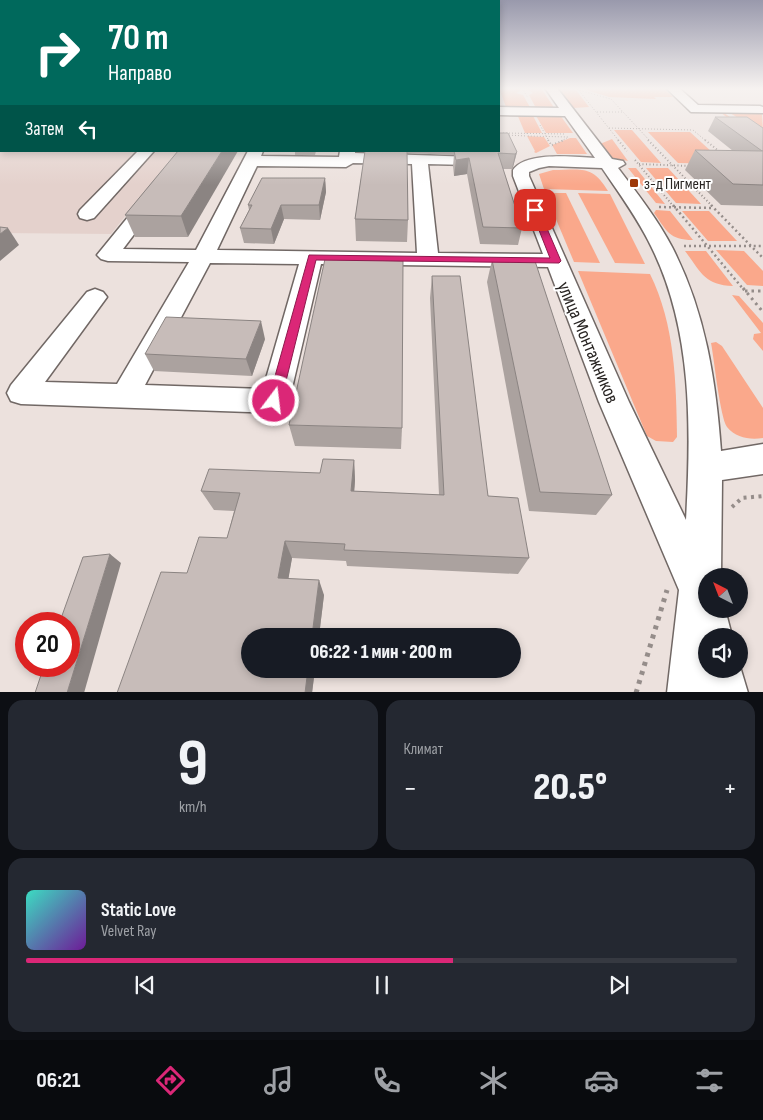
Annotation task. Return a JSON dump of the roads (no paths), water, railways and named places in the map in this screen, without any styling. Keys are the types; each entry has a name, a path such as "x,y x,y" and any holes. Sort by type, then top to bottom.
{"street":[{"path":"570,120 574,134 622,159"},
{"path":"87,214 146,152"},
{"path":"189,152 108,254 556,261"},
{"name":"улица Монтажников","path":"698,587 614,402 521,173 523,168 556,153 622,159 636,206 661,246 685,306 701,379 706,468 700,568"},
{"path":"125,396 204,255 253,156 346,162 347,155 469,160"},
{"path":"420,159 428,259"},
{"path":"240,179 260,179"},
{"path":"95,297 21,393 274,401 312,257"},
{"path":"706,468 763,459"},
{"name":"улица Монтажников","path":"690,692 698,600"},
{"path":"721,678 725,692"}],"place":[{"name":"з-д Пигмент","path":"634,183"}]}
